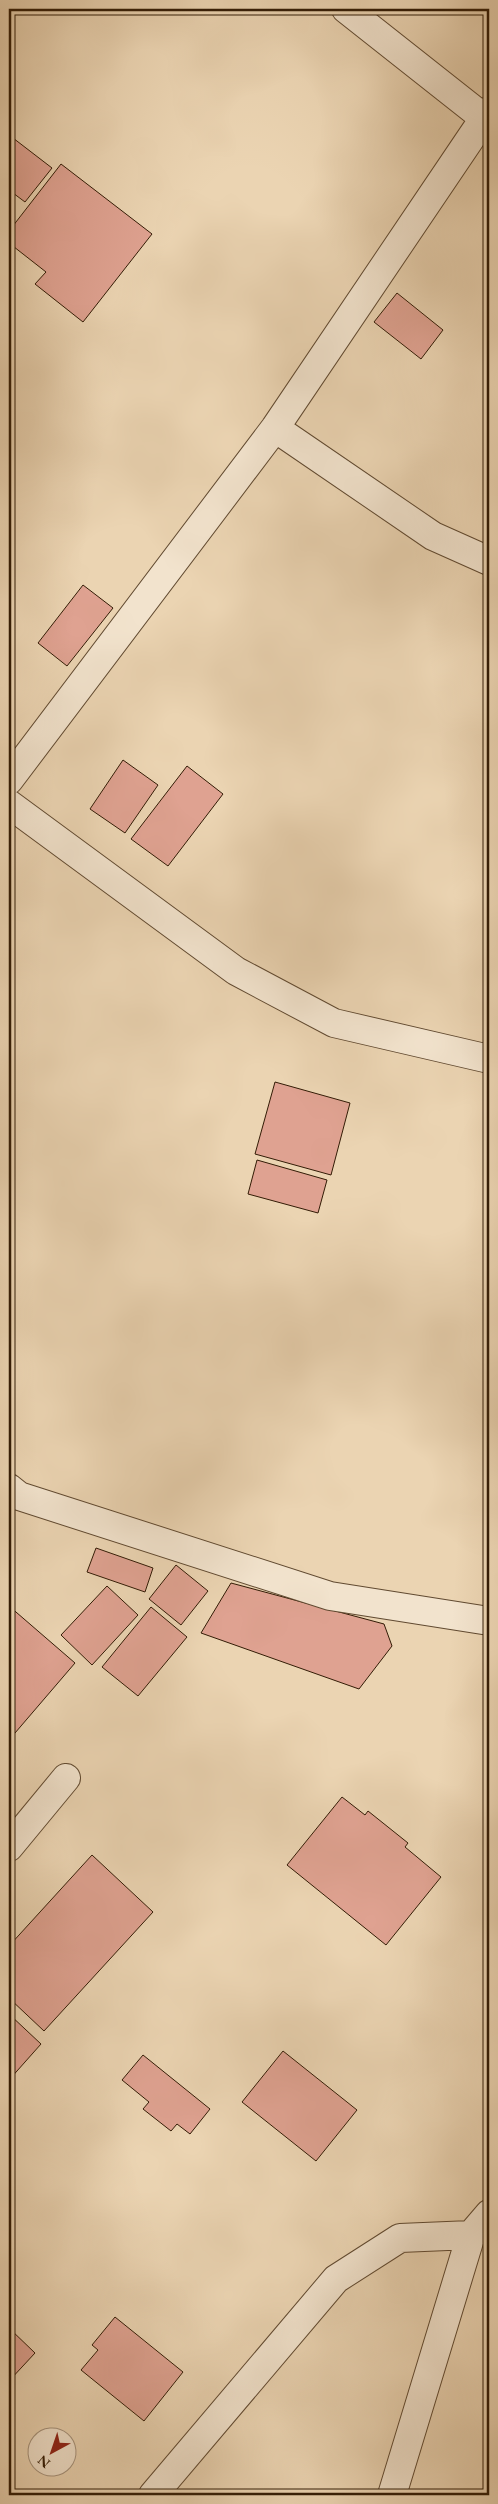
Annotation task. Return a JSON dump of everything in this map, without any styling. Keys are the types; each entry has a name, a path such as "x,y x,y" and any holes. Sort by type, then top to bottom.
{"street":[{"path":"9,780 275,428 487,117 346,9"},
{"path":"275,428 433,536 489,561"},
{"path":"9,804 236,971 334,1023 489,1059"},
{"path":"12,1497 330,1596 489,1621"},
{"path":"9,1847 66,1778"},
{"path":"392,2495 471,2235 489,2214"},
{"path":"153,2495 336,2279 400,2238 471,2235"}],"building":[{"path":"13,138 52,168 25,202 9,190 9,144"},
{"path":"61,164 152,234 83,322 35,284 46,272 9,243 9,231"},
{"path":"397,293 443,330 421,359 374,322"},
{"path":"83,585 113,608 67,666 38,643"},
{"path":"123,760 158,785 125,833 90,809"},
{"path":"187,766 223,794 168,866 131,839"},
{"path":"275,1082 350,1103 331,1175 255,1154"},
{"path":"257,1160 327,1180 318,1213 248,1194"},
{"path":"96,1548 153,1568 145,1592 87,1572"},
{"path":"176,1565 208,1591 181,1625 149,1599"},
{"path":"231,1583 384,1624 392,1646 359,1689 201,1633"},
{"path":"107,1586 138,1615 92,1665 61,1635"},
{"path":"9,1606 75,1663 9,1740"},
{"path":"151,1607 187,1637 138,1696 102,1667"},
{"path":"342,1797 365,1815 368,1811 408,1843 405,1847 441,1877 386,1945 287,1865"},
{"path":"92,1855 153,1912 44,2031 9,1998 9,1946"},
{"path":"9,2014 41,2044 9,2080"},
{"path":"283,2051 357,2110 316,2161 242,2102"},
{"path":"143,2055 210,2109 190,2134 177,2124 171,2131 143,2109 149,2102 122,2080"},
{"path":"115,2317 183,2372 144,2421 81,2370 98,2350 92,2345"},
{"path":"9,2328 35,2353 9,2381"}]}
